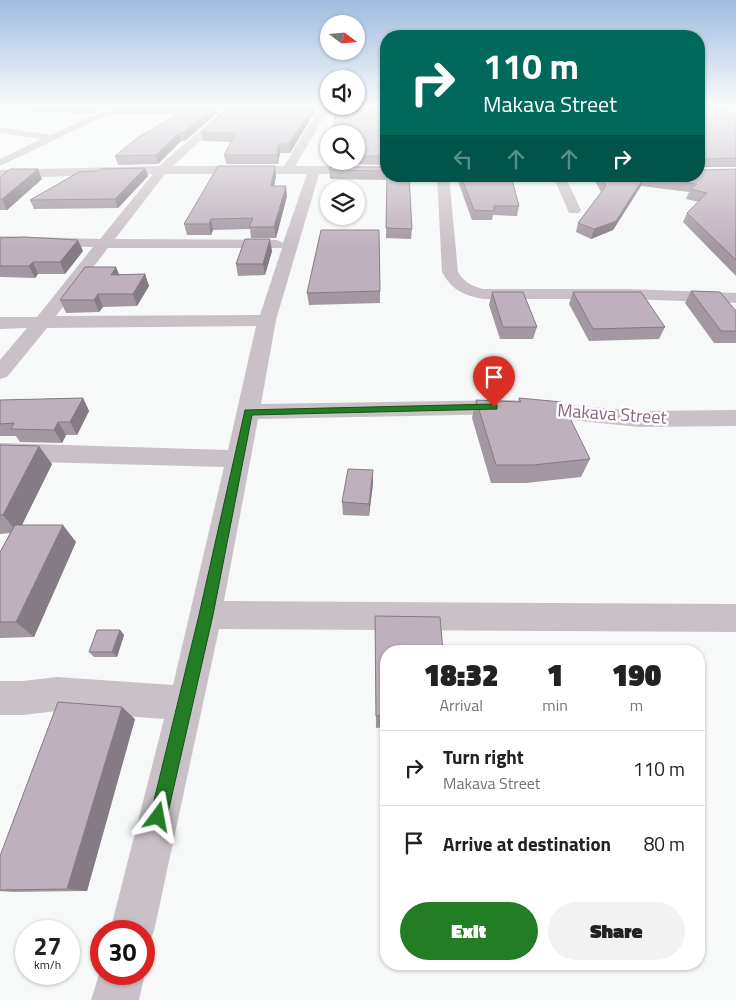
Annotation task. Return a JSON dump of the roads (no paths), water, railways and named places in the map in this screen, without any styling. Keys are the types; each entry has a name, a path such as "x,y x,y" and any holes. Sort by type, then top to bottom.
{"street":[{"path":"0,163 19,154"},
{"path":"0,373 162,170 180,154"},
{"path":"135,920 206,615 267,320 291,244 301,169 307,154"},
{"path":"0,174 162,170 380,170"},
{"path":"442,182 450,272 457,284 463,288 483,294 628,294 736,298"},
{"path":"562,182 574,210"},
{"path":"0,242 106,242 190,245 291,244"},
{"path":"0,323 267,320"},
{"name":"Makava Street","path":"248,412 512,407 639,419 736,418"},
{"path":"0,452 238,460"},
{"path":"206,615 736,618"},
{"path":"0,698 23,698 57,694 185,703"},
{"path":"115,1000 119,985"}]}
